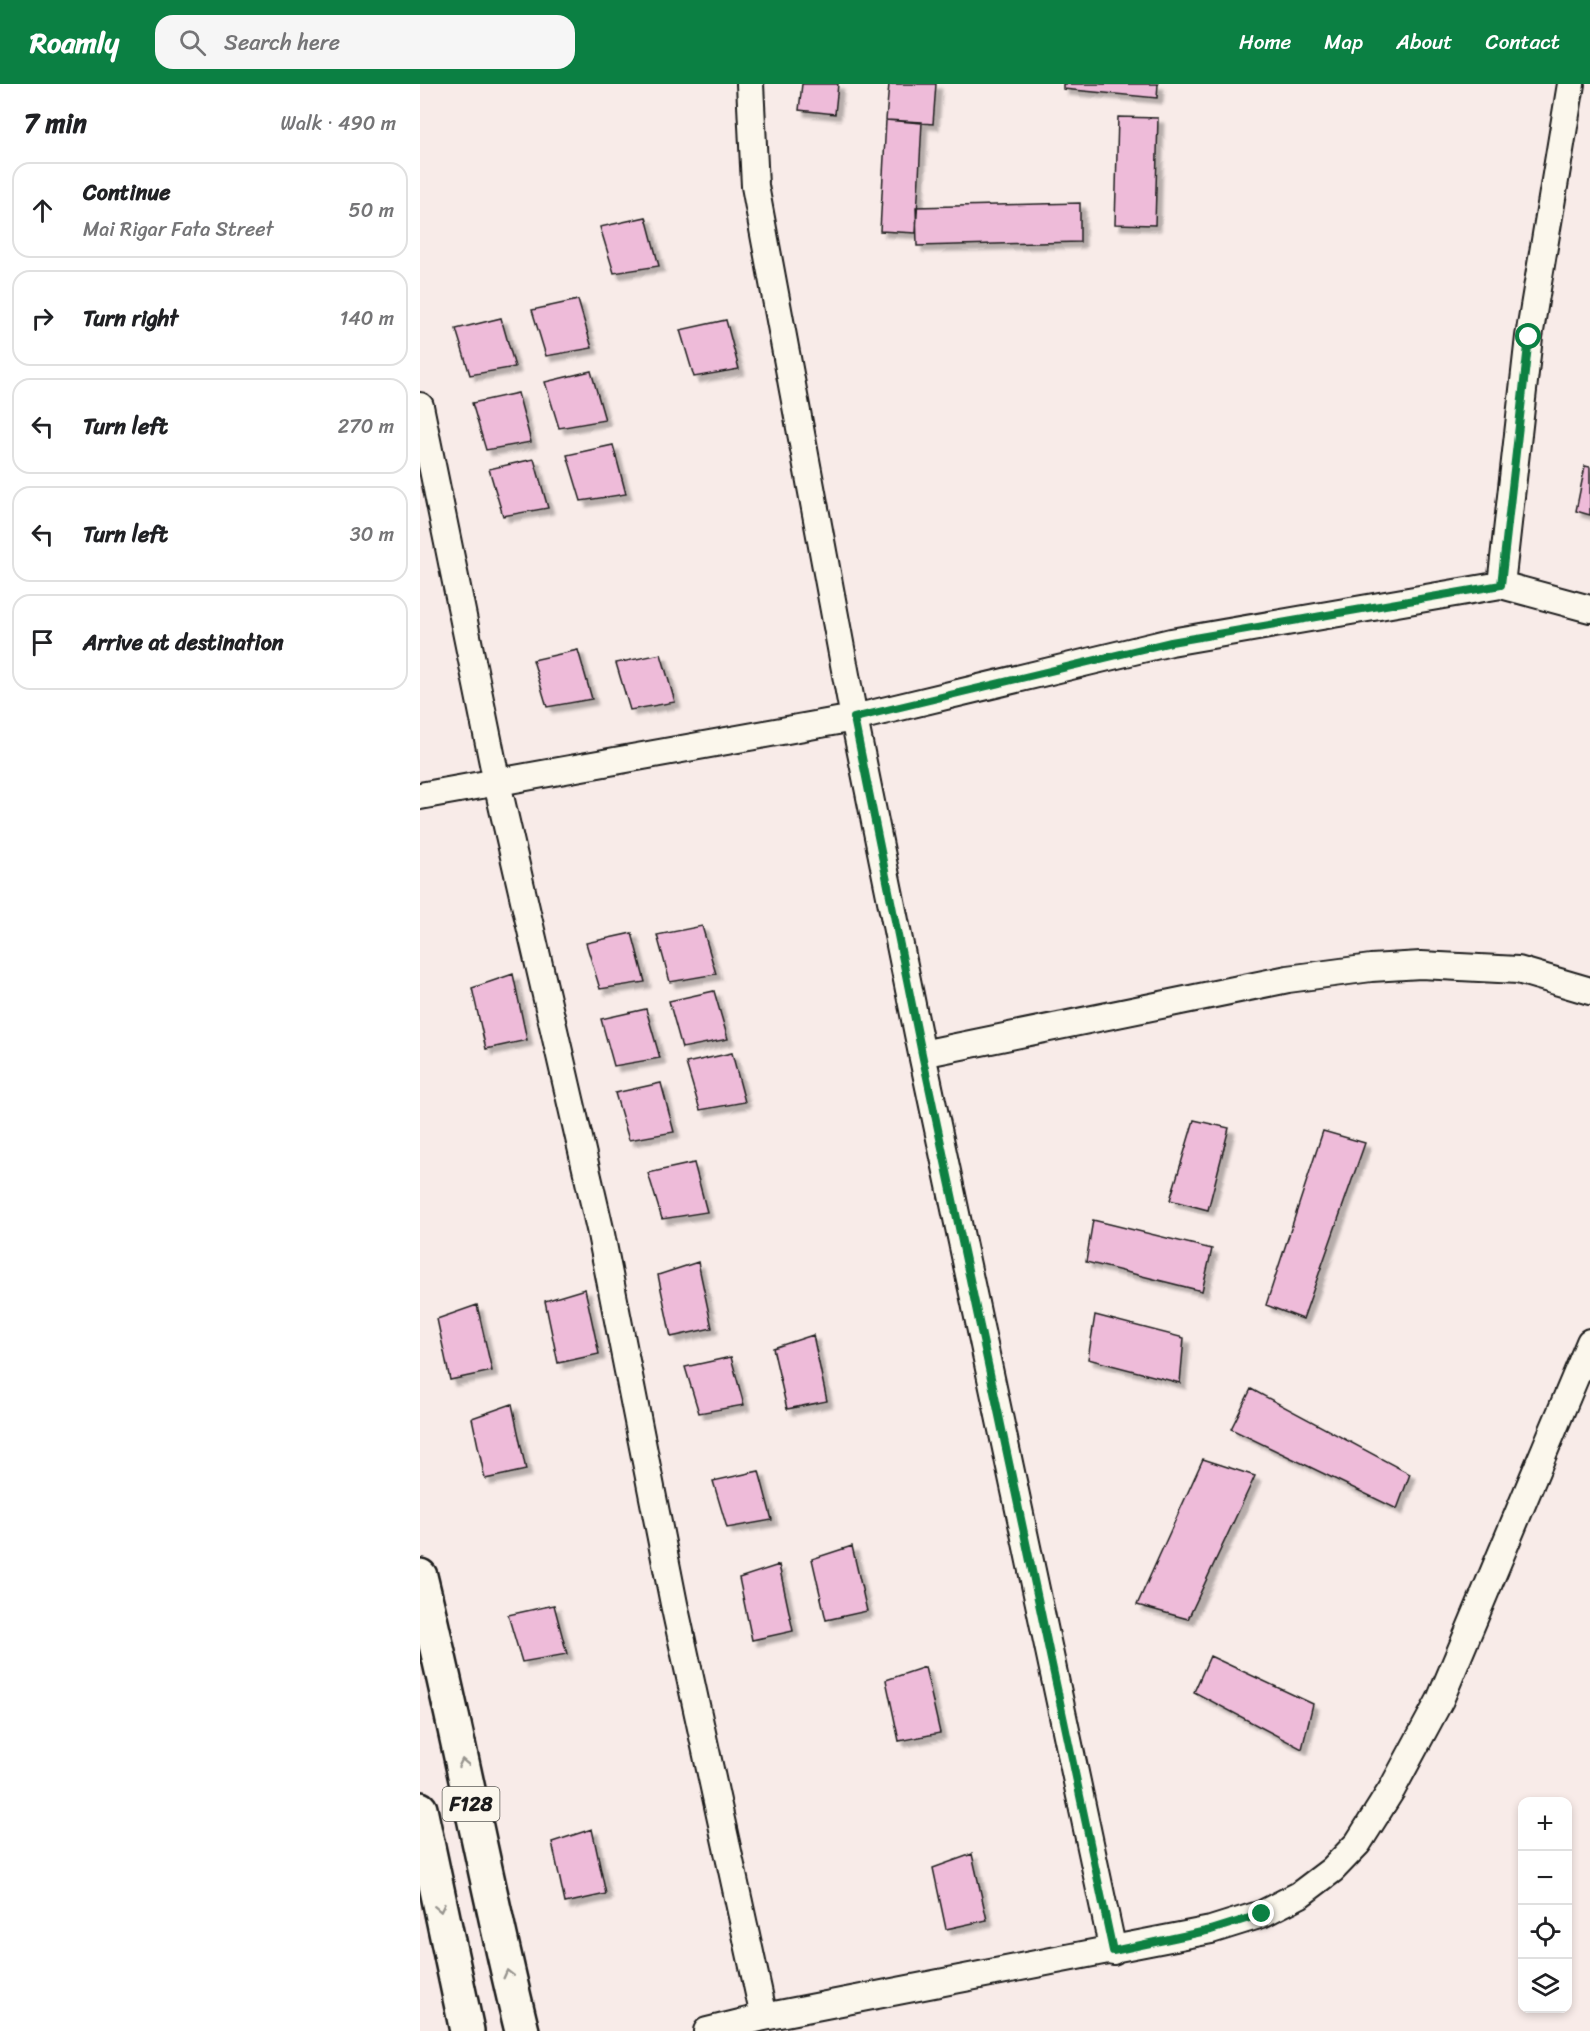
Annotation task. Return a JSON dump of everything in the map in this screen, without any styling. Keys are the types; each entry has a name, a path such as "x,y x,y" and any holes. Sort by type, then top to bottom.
{"main road":[{"name":"F128","path":"420,1576 449,1695 495,1922 522,2031"},
{"name":"F128","path":"420,1809 424,1855 467,2031"}],"street":[{"path":"750,84 755,186 854,718 922,1054 1113,1951"},
{"path":"1501,585 1529,337 1571,84"},
{"path":"420,406 497,783 600,1229 674,1604 764,2017"},
{"path":"420,796 854,718 1171,642 1501,585 1590,609"},
{"path":"922,1054 1276,981 1371,968 1421,965 1518,970 1590,992"},
{"path":"707,2031 764,2017 1113,1951 1211,1930 1262,1914 1299,1895 1332,1870 1358,1843 1392,1789 1440,1700 1590,1342"}],"building":[{"path":"802,84 838,84 835,114 799,110"},
{"path":"889,84 936,84 933,124 886,120"},
{"path":"1063,84 1158,84 1157,98 1063,89"},
{"path":"1118,117 1158,118 1155,225 1115,224"},
{"path":"886,120 922,122 916,233 880,231"},
{"path":"1080,203 1080,242 917,246 916,207"},
{"path":"646,217 659,266 614,273 600,227"},
{"path":"578,300 592,348 546,356 532,310"},
{"path":"501,318 515,367 470,375 456,329"},
{"path":"726,320 739,369 694,377 680,330"},
{"path":"591,371 605,420 559,428 545,382"},
{"path":"518,393 531,442 486,450 472,403"},
{"path":"613,445 626,494 581,501 567,455"},
{"path":"534,459 548,508 503,516 489,469"},
{"path":"1585,466 1590,467 1590,515 1576,511"},
{"path":"578,650 592,699 547,707 533,660"},
{"path":"661,654 675,702 630,710 616,663"},
{"path":"702,926 716,974 670,982 657,935"},
{"path":"632,933 645,982 600,989 586,943"},
{"path":"513,974 527,1040 486,1049 472,988"},
{"path":"714,991 728,1039 682,1048 669,1001"},
{"path":"646,1009 660,1058 614,1066 601,1019"},
{"path":"732,1053 745,1102 700,1110 686,1063"},
{"path":"661,1083 674,1132 629,1140 615,1093"},
{"path":"1194,1120 1229,1128 1208,1210 1170,1200"},
{"path":"1323,1131 1365,1143 1303,1319 1266,1305"},
{"path":"694,1163 707,1212 662,1219 648,1173"},
{"path":"1093,1220 1212,1249 1202,1291 1086,1262"},
{"path":"698,1262 712,1328 671,1337 658,1275"},
{"path":"585,1289 599,1354 558,1363 545,1301"},
{"path":"477,1305 492,1371 450,1380 437,1319"},
{"path":"1095,1315 1184,1338 1180,1383 1088,1359"},
{"path":"813,1335 827,1401 787,1409 773,1348"},
{"path":"731,1357 744,1405 699,1413 685,1367"},
{"path":"1251,1389 1410,1474 1397,1509 1231,1429"},
{"path":"512,1404 526,1470 485,1479 472,1418"},
{"path":"1203,1459 1255,1476 1188,1619 1137,1605"},
{"path":"759,1471 772,1520 727,1528 713,1481"},
{"path":"852,1546 867,1611 826,1620 812,1559"},
{"path":"779,1565 793,1631 752,1640 739,1578"},
{"path":"554,1605 567,1654 522,1662 508,1615"},
{"path":"1210,1656 1313,1704 1302,1749 1194,1692"},
{"path":"925,1667 940,1733 899,1741 886,1680"},
{"path":"592,1829 606,1894 565,1903 552,1842"},
{"path":"972,1854 987,1920 946,1929 933,1868"}],"route":[{"path":"1262,1914 1211,1930 1113,1951 922,1054 854,718 1171,642 1501,585 1529,337"}]}
